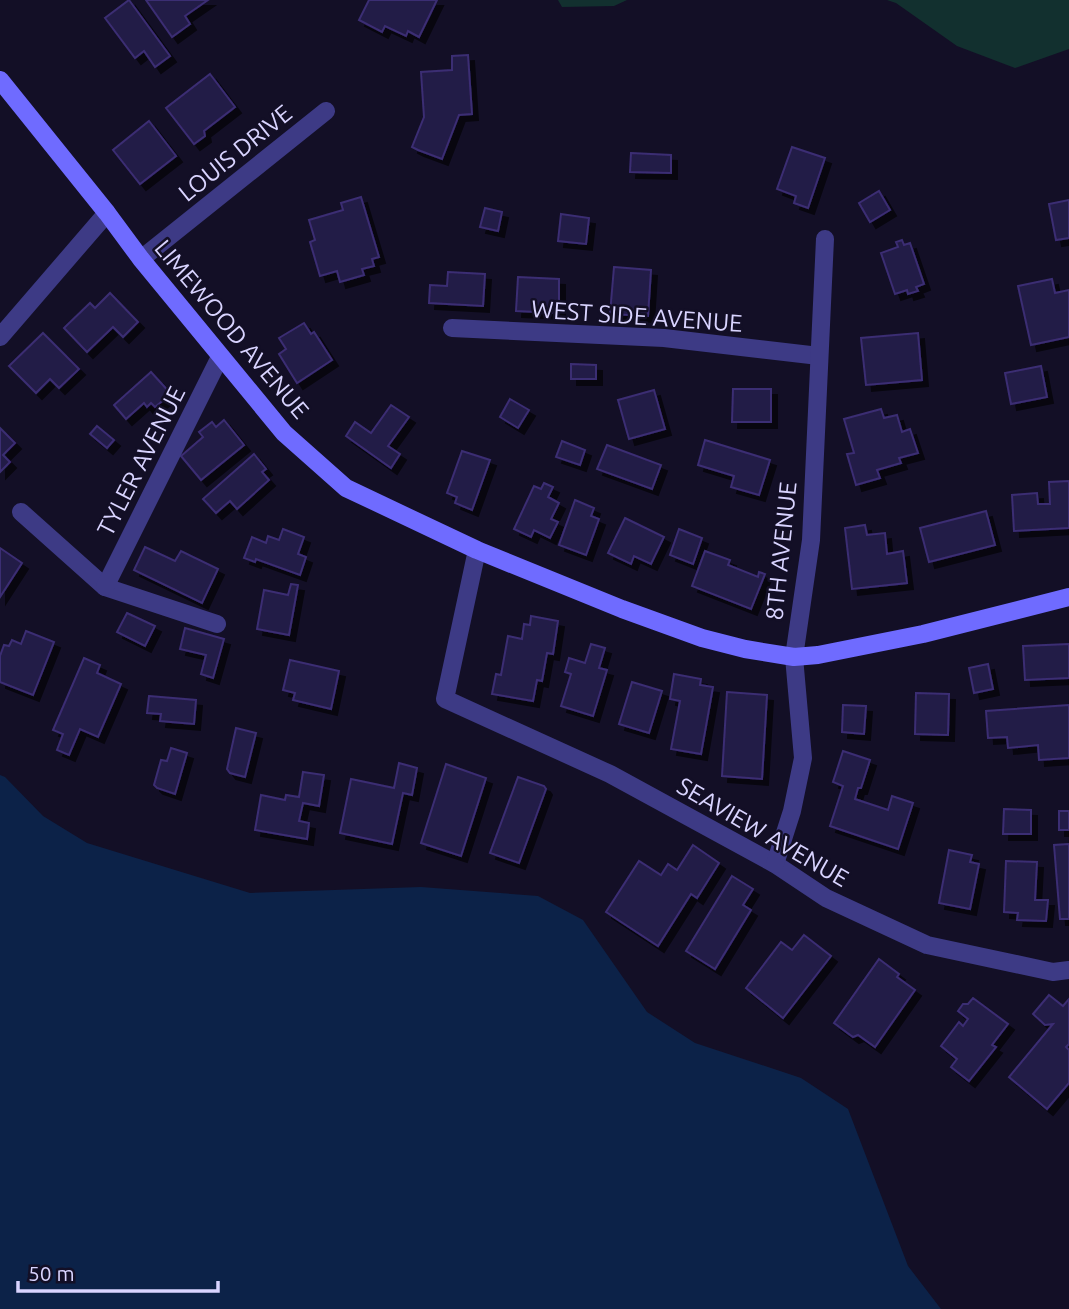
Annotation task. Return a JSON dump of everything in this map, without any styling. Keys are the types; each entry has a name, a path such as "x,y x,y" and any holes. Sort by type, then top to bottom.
{"main road":[{"name":"LIMEWOOD AVENUE","path":"0,80 141,259 284,433 346,488 477,550 622,609 702,638 794,657 818,655 923,634 1069,597"}],"street":[{"name":"LOUIS DRIVE","path":"141,259 326,111"},
{"path":"0,337 107,213"},
{"name":"8TH AVENUE","path":"775,864 792,811 803,758 794,657 811,540 825,239"},
{"name":"WEST SIDE AVENUE","path":"452,328 664,338 819,356"},
{"name":"TYLER AVENUE","path":"105,587 220,357"},
{"name":"TYLER AVENUE","path":"21,512 105,587 217,624"},
{"name":"SEAVIEW AVENUE","path":"477,550 445,699 610,774 775,864 826,898 926,945 1054,972 1069,971"}],"green space":[{"path":"558,0 627,0 614,6 562,7"},
{"path":"887,0 1069,0 1069,49 1015,68 957,46 896,3"}],"water":[{"path":"0,775 43,816 87,843 250,893 421,887 538,896 583,920 647,1012 695,1043 801,1078 848,1109 908,1266 941,1309 0,1309"}],"building":[{"path":"129,0 170,56 155,67 144,51 135,58 105,18"},
{"path":"146,0 208,0 185,16 190,24 172,37"},
{"path":"369,0 437,0 419,37 408,31 406,36 385,26 382,32 359,20"},
{"path":"468,55 472,114 459,115 442,159 412,147 424,117 421,72 452,70 452,56"},
{"path":"210,74 235,107 204,131 205,136 194,144 166,108"},
{"path":"149,121 176,156 140,184 113,150"},
{"path":"792,147 825,158 808,208 794,203 796,196 777,189"},
{"path":"631,153 671,155 671,173 630,172"},
{"path":"879,191 890,210 870,222 859,203"},
{"path":"361,197 379,257 372,259 374,266 362,269 364,275 340,282 337,271 320,276 310,242 315,240 309,220 343,210 341,203"},
{"path":"1069,200 1069,238 1056,240 1049,204"},
{"path":"485,208 502,212 498,231 480,227"},
{"path":"561,214 589,218 586,244 558,241"},
{"path":"902,240 904,245 910,243 924,284 916,287 918,291 908,294 907,290 895,294 881,253 898,247 896,242"},
{"path":"614,267 651,270 648,316 610,314"},
{"path":"448,272 485,274 483,306 429,303 430,285 447,286"},
{"path":"518,277 559,279 559,313 516,311"},
{"path":"1052,279 1055,293 1069,290 1069,337 1031,345 1018,286"},
{"path":"110,293 138,322 123,337 113,327 87,352 64,328 90,303 95,308"},
{"path":"304,323 311,334 314,332 332,360 297,383 279,354 286,349 279,338"},
{"path":"43,333 79,369 59,388 50,379 36,393 9,366"},
{"path":"918,333 922,380 866,385 861,338"},
{"path":"571,364 596,365 596,379 571,379"},
{"path":"1041,366 1047,397 1011,404 1005,373"},
{"path":"151,372 171,394 155,407 151,403 147,407 144,403 126,419 114,405"},
{"path":"733,389 771,389 771,422 732,422"},
{"path":"654,390 665,429 629,439 618,400"},
{"path":"510,399 529,410 518,428 500,417"},
{"path":"391,405 409,417 388,446 400,454 391,468 346,436 355,422 371,433"},
{"path":"881,409 884,418 897,415 902,432 910,429 918,453 899,458 901,463 877,470 880,478 856,485 847,454 854,453 844,419"},
{"path":"224,420 244,445 201,480 181,456 203,437 199,432 212,422 216,427"},
{"path":"97,426 114,440 107,448 90,434"},
{"path":"0,428 15,443 3,455 10,462 0,472"},
{"path":"705,440 770,460 759,495 731,487 734,476 698,465"},
{"path":"562,441 585,450 580,465 556,457"},
{"path":"607,445 661,465 652,489 597,469"},
{"path":"462,451 490,460 472,510 455,503 457,497 447,493"},
{"path":"254,454 266,469 262,472 269,480 237,509 230,501 216,513 203,499"},
{"path":"1069,481 1069,528 1014,531 1012,495 1037,493 1038,504 1050,504 1049,482"},
{"path":"544,483 553,487 548,497 559,503 551,519 558,522 550,538 534,530 531,537 514,529 534,486 541,489"},
{"path":"575,500 594,508 591,516 599,519 586,555 559,545"},
{"path":"986,511 995,545 929,562 920,528"},
{"path":"625,518 664,537 651,564 634,556 631,564 608,553"},
{"path":"865,525 867,535 885,533 887,554 903,551 907,583 852,589 845,528"},
{"path":"283,529 304,537 298,554 306,557 300,575 256,559 255,562 244,558 252,537 266,543 268,536 279,540"},
{"path":"679,529 702,538 693,564 670,555"},
{"path":"145,547 175,561 181,551 218,569 202,603 134,570"},
{"path":"0,548 22,563 0,597"},
{"path":"705,551 730,560 728,565 758,577 759,572 765,574 751,609 692,586"},
{"path":"291,584 298,585 289,635 257,629 264,590 288,595"},
{"path":"127,613 155,626 145,646 117,632"},
{"path":"531,616 558,621 553,654 547,653 542,681 537,680 533,701 492,694 496,674 501,675 508,636 522,639 524,624 530,625"},
{"path":"185,628 224,639 213,678 201,674 206,655 180,649"},
{"path":"26,631 54,642 33,695 0,682 0,656 4,645 9,646 12,640 21,644"},
{"path":"591,644 605,648 599,668 607,670 593,716 561,706 571,674 565,672 569,658 585,663"},
{"path":"1069,644 1069,678 1025,680 1023,646"},
{"path":"84,658 100,665 97,673 121,684 98,737 80,729 69,755 57,750 63,734 53,730"},
{"path":"290,660 339,671 331,709 293,700 295,693 283,690"},
{"path":"988,664 993,689 974,693 969,668"},
{"path":"674,674 701,679 700,685 713,687 701,754 671,749 680,701 670,699"},
{"path":"632,682 662,691 649,733 619,724"},
{"path":"727,692 767,695 762,779 722,776"},
{"path":"916,693 949,694 948,735 915,734"},
{"path":"149,696 196,700 194,724 160,721 161,714 147,713"},
{"path":"843,705 866,706 864,734 842,732"},
{"path":"1069,705 1069,758 1039,760 1038,745 1008,748 1007,737 988,738 986,711"},
{"path":"236,728 256,733 245,777 230,773 227,769"},
{"path":"171,748 187,753 175,794 154,785 161,760 167,761"},
{"path":"843,751 870,760 855,799 888,810 892,796 913,803 898,849 830,826 843,786 833,782"},
{"path":"399,763 417,768 412,795 403,793 392,844 340,833 351,779 394,788"},
{"path":"446,764 486,778 461,856 421,843"},
{"path":"303,772 324,775 319,806 303,803 299,821 309,823 307,839 255,830 261,795 285,800 286,795 299,797"},
{"path":"518,777 546,789 519,863 490,853"},
{"path":"1004,809 1031,810 1031,834 1003,834"},
{"path":"1059,811 1069,811 1069,830 1059,830"},
{"path":"1069,844 1069,919 1060,919 1054,845"},
{"path":"693,845 719,863 697,898 691,894 658,946 606,912 639,861 661,875 668,864 677,870"},
{"path":"949,850 972,855 970,862 979,864 970,909 939,903"},
{"path":"1006,861 1037,862 1035,900 1048,900 1046,921 1017,920 1018,913 1004,912"},
{"path":"732,876 753,889 743,905 751,910 715,969 686,951"},
{"path":"804,935 831,956 783,1018 746,988 781,942 792,950"},
{"path":"879,959 915,990 875,1047 858,1035 853,1037 834,1023"},
{"path":"1049,995 1063,1006 1069,999 1069,1044 1066,1047 1069,1050 1069,1083 1047,1109 1009,1077 1053,1024 1045,1025 1033,1014"},
{"path":"973,998 1008,1024 992,1045 996,1047 969,1081 951,1067 957,1059 941,1046 959,1022 963,1026 968,1019 958,1011"}]}
